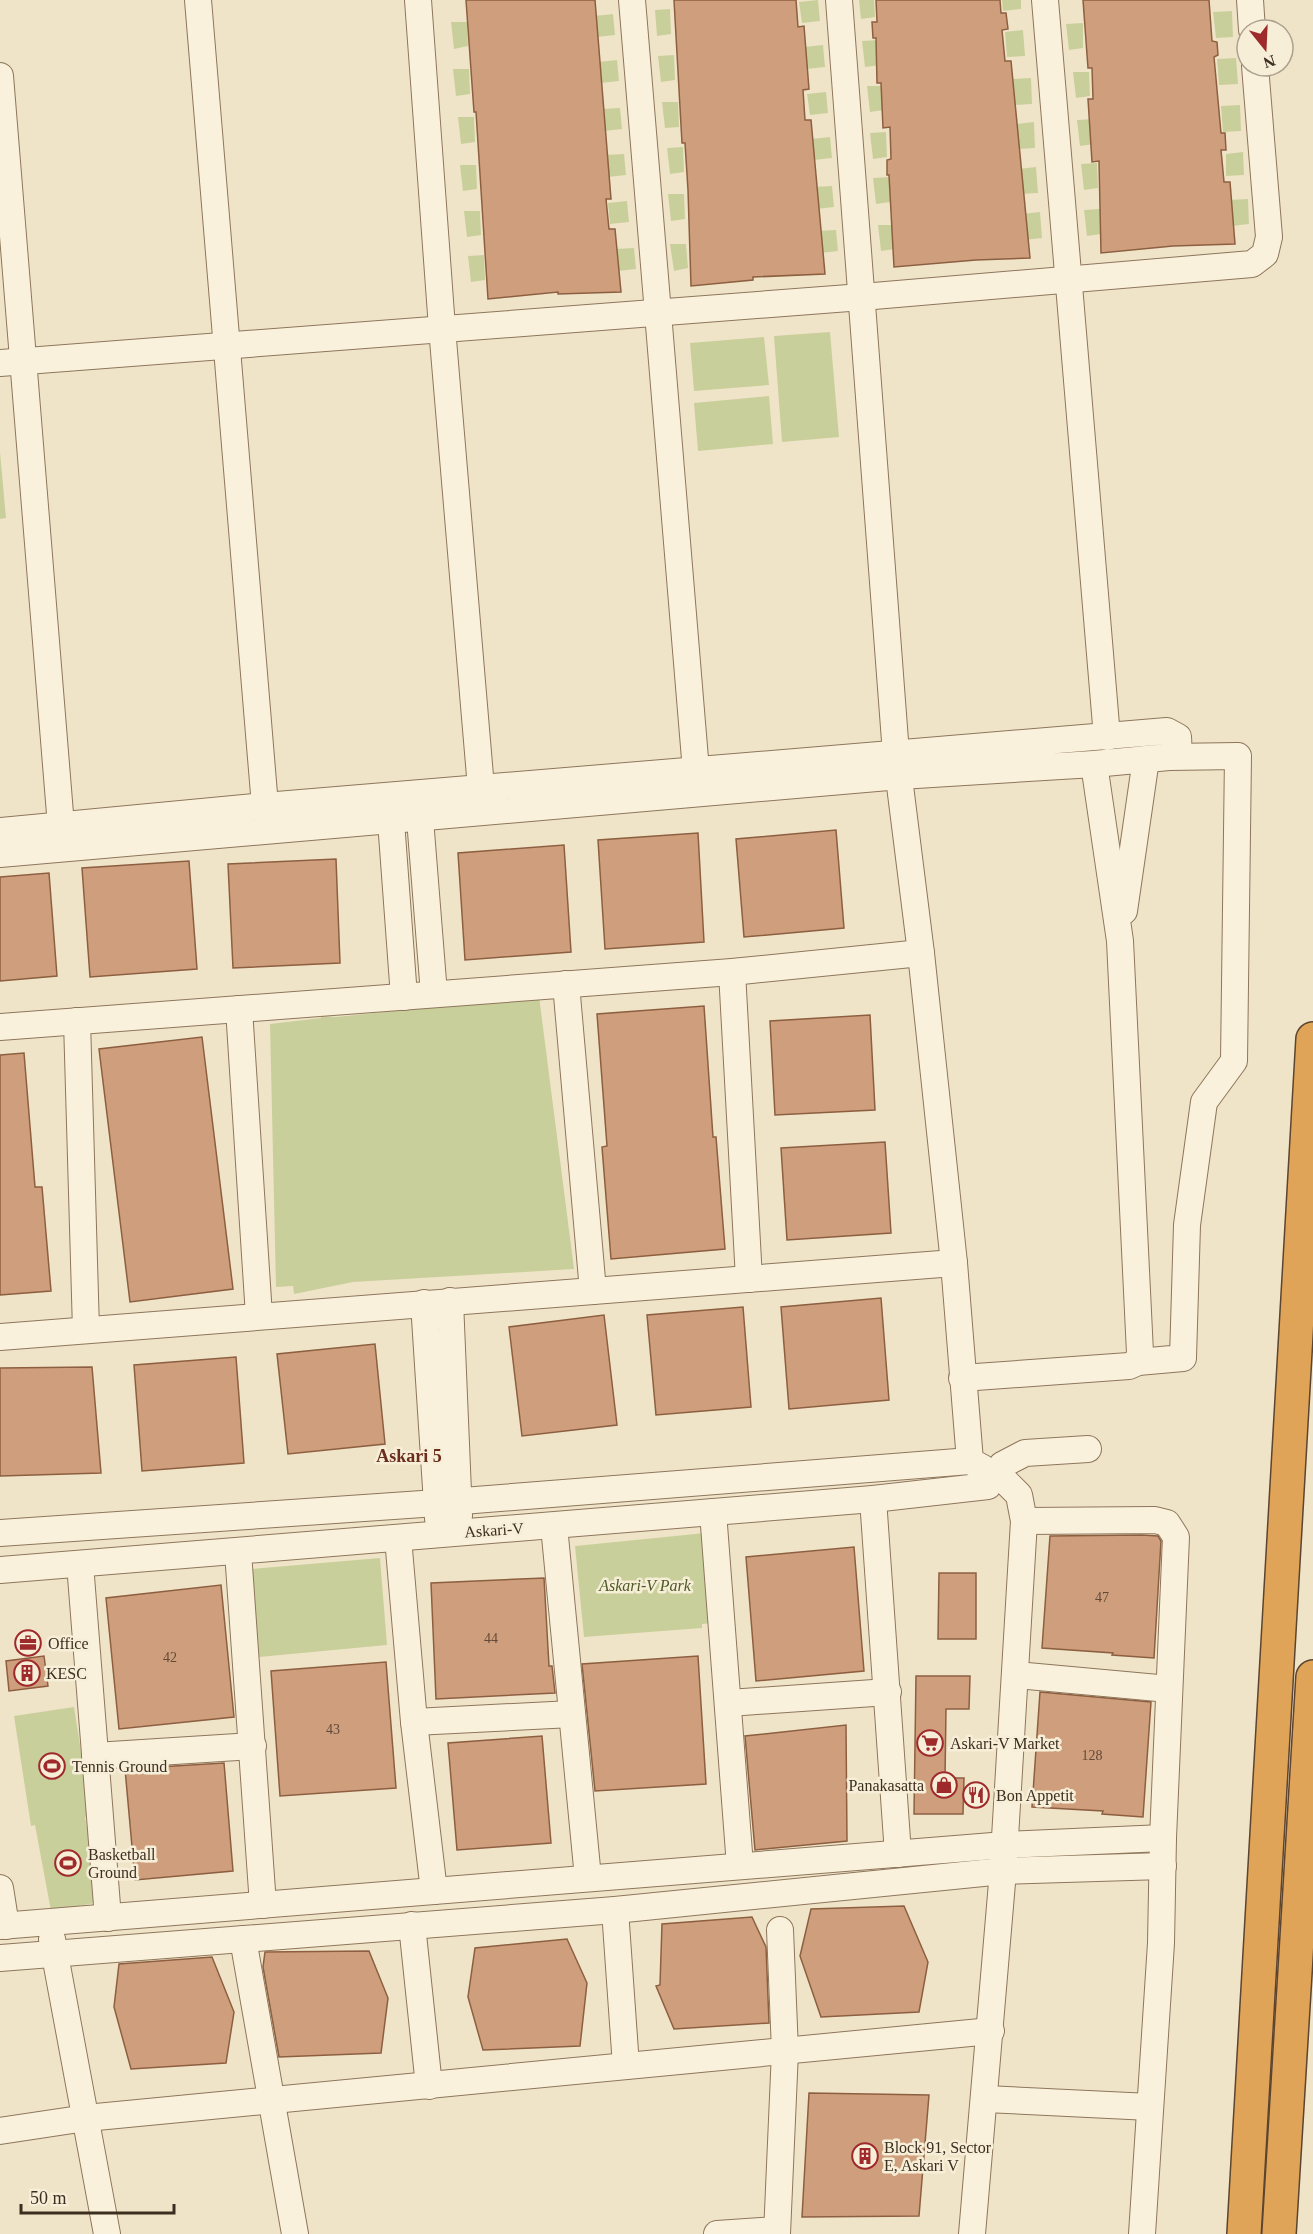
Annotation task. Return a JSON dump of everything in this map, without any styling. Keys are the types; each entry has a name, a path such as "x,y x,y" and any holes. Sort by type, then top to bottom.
{"highway":[{"path":"1244,2234 1313,1039"},
{"path":"1279,2234 1313,1677"}],"street":[{"path":"198,0 266,806"},
{"path":"418,0 442,328 481,788"},
{"path":"632,0 696,771"},
{"path":"839,0 898,765 921,953 954,1263 962,1378 990,1472 1019,1495 1024,1521 1005,1845 972,2234"},
{"path":"1045,0 1107,737"},
{"path":"1250,0 1251,18"},
{"path":"0,76 11,362 61,826"},
{"path":"11,362 862,297 1252,264 1265,254 1269,237 1256,78"},
{"path":"0,854 406,820 898,765 1107,737 1167,731 1173,733 1178,737 1179,748 1158,758"},
{"path":"0,831 266,806 696,771 898,765 1094,764 1158,758 1238,756 1234,1061 1204,1102 1187,1225 1183,1358 1138,1362 1129,1366 962,1378"},
{"path":"1120,941 1158,758"},
{"path":"1094,764 1120,941 1140,1353 1138,1362"},
{"path":"403,795 434,994"},
{"path":"404,997 406,820"},
{"path":"0,1027 732,972 921,953"},
{"path":"732,972 749,1279"},
{"path":"566,984 592,1291"},
{"path":"239,1009 259,1316"},
{"path":"77,1021 87,1330"},
{"path":"0,1337 954,1263"},
{"path":"447,1502 450,1301"},
{"path":"424,1303 450,1533"},
{"path":"990,1472 1025,1453 1088,1449"},
{"name":"Askari-V","path":"0,1533 447,1502 990,1472"},
{"name":"Askari-V","path":"0,1570 873,1499 990,1472"},
{"path":"873,1499 898,1854"},
{"path":"713,1512 740,1866"},
{"path":"1024,1521 1155,1520 1167,1523 1176,1537 1163,1838 1161,1942 1142,2234"},
{"path":"554,1526 588,1878"},
{"path":"398,1538 414,1722 434,1891"},
{"path":"238,1552 263,1905"},
{"path":"80,1564 108,1918"},
{"path":"1016,1675 1169,1689"},
{"path":"729,1703 888,1692"},
{"path":"414,1722 572,1714"},
{"path":"95,1756 253,1746"},
{"path":"0,1888 3,1926 1005,1845 1163,1838"},
{"path":"0,1958 615,1910 1003,1871 1163,1866"},
{"path":"615,1910 626,2066"},
{"path":"49,1922 107,2234"},
{"path":"412,1925 429,2086"},
{"path":"717,2234 777,2232 785,2051 780,1930"},
{"path":"243,1939 295,2234"},
{"path":"0,2131 86,2118 991,2031"},
{"path":"985,2099 1150,2107"}],"green space":[{"path":"818,0 820,21 802,23 799,2"},
{"path":"859,0 874,0 875,17 861,19"},
{"path":"1002,0 1021,0 1021,9 1003,11"},
{"path":"670,9 671,34 657,36 655,10"},
{"path":"1232,11 1233,37 1216,38 1213,12"},
{"path":"613,14 615,35 597,37 594,16"},
{"path":"451,22 467,22 468,46 454,49"},
{"path":"1083,23 1083,48 1069,50 1066,24"},
{"path":"1023,30 1025,56 1007,57 1005,32"},
{"path":"879,40 880,65 865,67 862,41"},
{"path":"823,45 825,67 806,69 804,47"},
{"path":"674,55 675,80 661,82 658,56"},
{"path":"1235,58 1235,78 1238,78 1238,84 1219,85 1217,59"},
{"path":"617,60 619,81 600,83 598,62"},
{"path":"453,69 469,69 470,94 456,96"},
{"path":"1073,72 1089,72 1090,96 1076,98"},
{"path":"1031,78 1032,104 1014,105 1012,79"},
{"path":"867,86 883,86 884,110 870,112"},
{"path":"826,92 828,113 810,115 807,94"},
{"path":"662,102 678,102 679,127 665,128"},
{"path":"1240,105 1241,131 1223,132 1221,106"},
{"path":"620,108 622,129 604,131 601,109"},
{"path":"458,117 474,117 475,142 461,144"},
{"path":"1093,119 1094,144 1080,146 1077,120"},
{"path":"1034,122 1035,148 1018,149 1015,124"},
{"path":"886,132 887,157 873,159 870,133"},
{"path":"830,137 832,158 814,160 811,139"},
{"path":"683,147 684,172 670,174 667,148"},
{"path":"1243,152 1244,175 1226,176 1226,154"},
{"path":"624,154 626,175 608,177 605,155"},
{"path":"1097,163 1098,188 1084,190 1081,164"},
{"path":"460,165 476,165 477,189 463,191"},
{"path":"1036,167 1038,193 1020,194 1018,169"},
{"path":"889,177 890,202 876,204 873,178"},
{"path":"832,186 834,207 816,209 813,187"},
{"path":"668,194 684,194 685,219 671,221"},
{"path":"1248,199 1249,224 1231,226 1229,200"},
{"path":"627,201 629,222 610,224 608,203"},
{"path":"1100,209 1101,234 1087,236 1084,210"},
{"path":"464,211 480,211 481,235 467,237"},
{"path":"1040,212 1042,238 1024,240 1022,214"},
{"path":"878,225 894,225 895,249 881,251"},
{"path":"836,230 838,251 820,253 818,231"},
{"path":"670,244 686,244 688,268 674,271"},
{"path":"634,248 636,269 618,271 615,249"},
{"path":"484,255 485,280 471,282 468,256"},
{"path":"830,332 839,437 782,442 774,336"},
{"path":"764,337 769,385 694,391 690,343"},
{"path":"769,396 773,444 698,451 694,403"},
{"path":"0,452 6,518 0,519"},
{"path":"539,996 574,1269 353,1282 294,1294 293,1286 276,1287 270,1024 321,1018 321,1016 336,1017"},
{"name":"Askari-V Park","path":"705,1533 714,1623 702,1624 702,1628 584,1637 575,1546"},
{"path":"380,1558 387,1645 259,1657 252,1569"},
{"name":"Tennis Ground","path":"74,1707 91,1815 85,1817 100,1902 51,1911 35,1825 31,1826 14,1716"}],"building":[{"path":"466,0 595,0 611,199 606,199 609,229 615,229 621,292 558,294 558,292 488,299"},
{"path":"674,0 796,0 798,27 804,26 809,89 803,90 805,120 811,120 825,274 753,277 753,280 691,286 688,190 685,143 682,143"},
{"path":"876,0 1000,0 1001,13 1006,13 1008,29 1002,30 1005,61 1011,61 1030,258 894,267 889,175 887,175 887,160 891,159 890,127 883,128 881,83 877,83 876,38 873,38 872,22 877,22"},
{"path":"1083,0 1209,0 1212,41 1217,42 1218,55 1214,57 1221,133 1225,133 1226,150 1221,150 1224,182 1230,182 1235,244 1173,246 1101,253 1099,161 1092,162 1088,99 1093,99 1092,68 1088,68"},
{"path":"836,830 844,928 744,937 736,839"},
{"path":"698,833 704,942 605,949 598,840"},
{"path":"564,845 571,952 465,960 458,853"},
{"path":"336,859 340,963 233,968 228,864"},
{"path":"189,861 197,969 90,977 82,868"},
{"path":"49,873 57,976 0,981 0,877"},
{"path":"704,1006 713,1137 716,1137 725,1249 611,1259 602,1147 607,1146 597,1014"},
{"path":"870,1015 875,1110 775,1115 770,1021"},
{"path":"202,1037 233,1289 130,1302 99,1049"},
{"path":"24,1053 35,1187 42,1187 51,1291 0,1295 0,1055"},
{"path":"885,1142 891,1233 787,1240 781,1148"},
{"path":"881,1298 889,1400 789,1409 781,1307"},
{"path":"743,1307 751,1407 656,1415 647,1315"},
{"path":"604,1315 617,1425 522,1436 509,1327"},
{"path":"375,1344 385,1444 288,1454 277,1354"},
{"path":"236,1357 244,1463 142,1471 134,1365"},
{"path":"92,1367 101,1473 0,1476 0,1368"},
{"path":"1050,1536 1158,1536 1161,1541 1154,1658 1042,1648"},
{"path":"854,1547 864,1671 756,1681 746,1557"},
{"path":"939,1573 976,1573 976,1639 938,1639"},
{"path":"544,1578 549,1666 552,1666 555,1693 436,1699 431,1583"},
{"path":"221,1585 234,1717 119,1729 106,1598"},
{"name":"KESC","path":"44,1656 48,1686 9,1691 6,1661"},
{"path":"698,1656 706,1784 595,1791 582,1664"},
{"path":"386,1662 396,1788 280,1796 271,1671"},
{"name":"Askari-V Market","path":"916,1676 970,1676 969,1709 946,1709 945,1778 964,1778 963,1814 914,1814"},
{"path":"1040,1692 1151,1702 1143,1817 1102,1814 1103,1811 1032,1807"},
{"path":"846,1725 847,1841 755,1850 745,1736"},
{"path":"542,1736 551,1843 457,1850 448,1743"},
{"path":"224,1763 233,1871 135,1880 125,1769"},
{"path":"904,1906 928,1962 919,2012 821,2017 800,1956 811,1909"},
{"path":"752,1917 766,1947 769,2023 674,2029 656,1986 660,1985 662,1924"},
{"path":"567,1939 587,1983 580,2046 483,2050 468,1997 475,1948"},
{"path":"369,1951 388,1998 381,2053 279,2057 263,1967 265,1952"},
{"path":"212,1957 234,2012 226,2063 131,2069 114,2007 119,1964"},
{"name":"Block 91, Sector E, Askari V","path":"809,2093 929,2095 919,2216 802,2217"}],"place":[{"name":"Office","path":"28,1643"},
{"name":"KESC","path":"27,1673"},
{"name":"Askari-V Market","path":"930,1743"},
{"name":"Tennis Ground","path":"52,1766"},
{"name":"Panakasatta","path":"944,1785"},
{"name":"Bon Appetit","path":"976,1795"},
{"name":"Basketball Ground","path":"68,1863"},
{"name":"Block 91, Sector E, Askari V","path":"865,2156"}],"district":[{"name":"Askari 5","path":"409,1456"}]}
